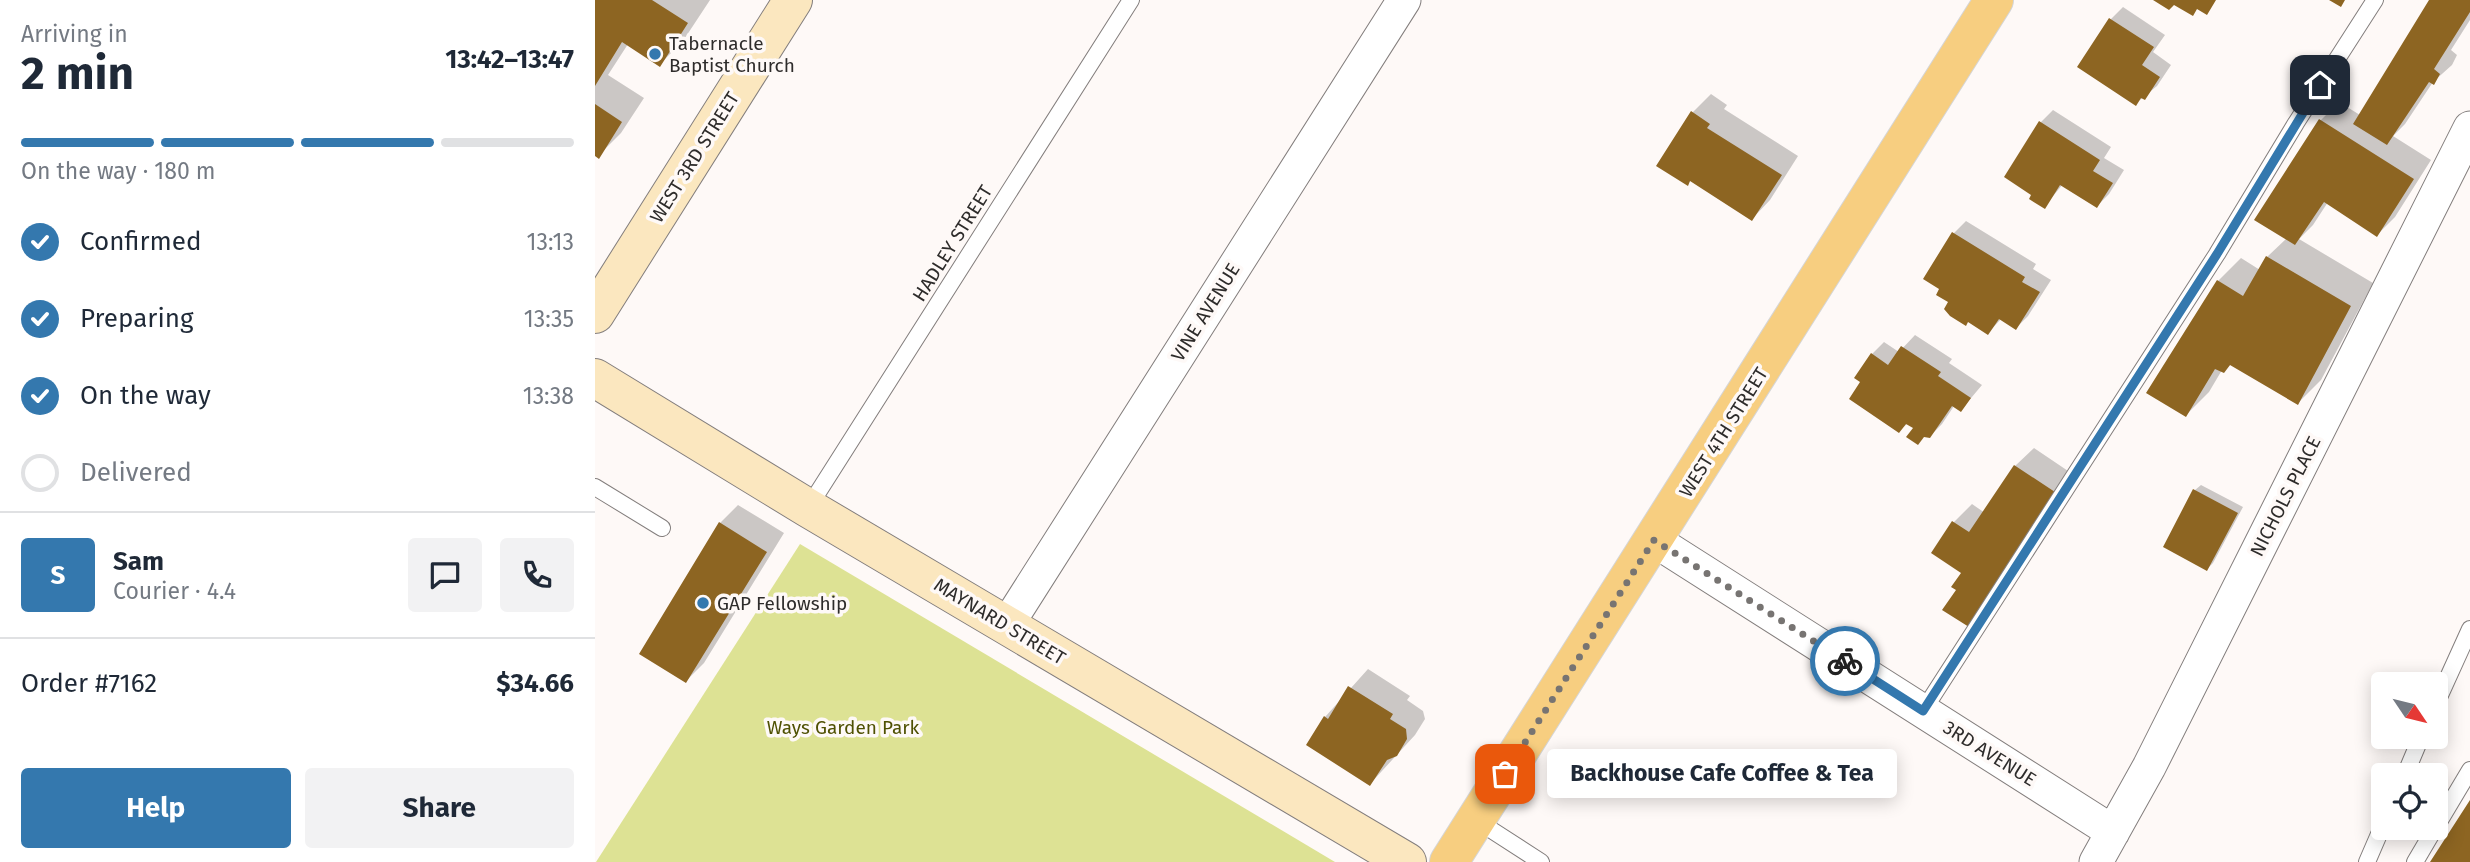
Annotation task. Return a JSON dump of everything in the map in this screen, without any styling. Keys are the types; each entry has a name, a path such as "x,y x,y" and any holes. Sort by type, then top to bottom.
{"main road":[{"name":"WEST 4TH STREET","path":"1449,862 1994,0"}],"street":[{"name":"WEST 3RD STREET","path":"595,314 793,0"},
{"name":"VINE AVENUE","path":"1007,625 1404,0"},
{"name":"NICHOLS PLACE","path":"2096,862 2149,767 2470,128"},
{"name":"MAYNARD STREET","path":"595,378 808,508 1407,862"},
{"name":"3RD AVENUE","path":"1654,540 2113,832"}],"lane":[{"name":"HADLEY STREET","path":"808,508 1131,0"},
{"path":"1923,711 2217,254 2296,123 2375,0"},
{"path":"595,487 663,528"},
{"path":"2448,678 2470,629"},
{"path":"2448,807 2470,769"},
{"path":"1476,820 1541,862"},
{"path":"2367,862 2377,840"},
{"path":"2415,862 2428,840"}],"green space":[{"name":"Ways Garden Park","path":"800,544 1335,862 596,862"}],"building":[{"name":"Tabernacle Baptist Church","path":"595,0 652,0 688,23 660,67 622,42 595,86"},
{"path":"2153,0 2216,0 2207,15 2197,9 2193,16 2174,5 2169,10"},
{"path":"2329,0 2345,0 2341,7"},
{"path":"2429,0 2470,0 2470,12 2434,69 2440,74 2434,85 2429,82 2387,145 2353,124"},
{"path":"2109,18 2154,47 2142,65 2160,77 2145,100 2141,98 2136,106 2077,67"},
{"path":"595,104 622,122 599,159 595,156"},
{"path":"1691,111 1710,124 1707,128 1782,175 1752,221 1690,181 1688,186 1656,166"},
{"path":"2319,119 2414,179 2377,237 2324,202 2295,245 2254,220"},
{"path":"2039,121 2100,160 2093,171 2113,183 2097,208 2060,185 2045,209 2029,199 2031,195 2004,177"},
{"path":"1952,232 2025,277 2022,282 2040,292 2016,330 1999,319 1988,335 1968,322 1966,326 1944,309 1948,302 1936,295 1939,289 1923,279"},
{"path":"2266,256 2351,306 2298,405 2230,365 2224,373 2215,369 2186,417 2146,393 2217,280 2243,296"},
{"path":"1901,346 1941,372 1938,376 1971,398 1961,412 1952,406 1930,438 1924,437 1918,445 1906,437 1913,428 1906,424 1899,433 1849,399 1860,382 1854,378 1871,353 1888,365"},
{"path":"2014,465 2058,494 1969,627 1942,610 1956,590 1951,587 1961,573 1931,553 1952,521 1969,532"},
{"path":"2193,489 2238,513 2207,571 2163,547"},
{"name":"GAP Fellowship","path":"719,522 767,552 686,683 639,654"},
{"path":"1348,686 1393,714 1390,719 1406,729 1407,739 1397,756 1387,760 1370,786 1306,745 1324,716 1328,719"},
{"path":"2470,800 2470,862 2430,862 2444,840 2448,840 2448,834"}],"way so far":[{"path":"1505,774 1654,540 1845,661"}],"place":[{"name":"Tabernacle Baptist Church","path":"655,54"},
{"name":"GAP Fellowship","path":"703,603"},
{"name":"Backhouse Cafe Coffee & Tea","path":"1505,774"}],"route":[{"path":"1845,661 1923,711 2217,254 2320,85"}]}
